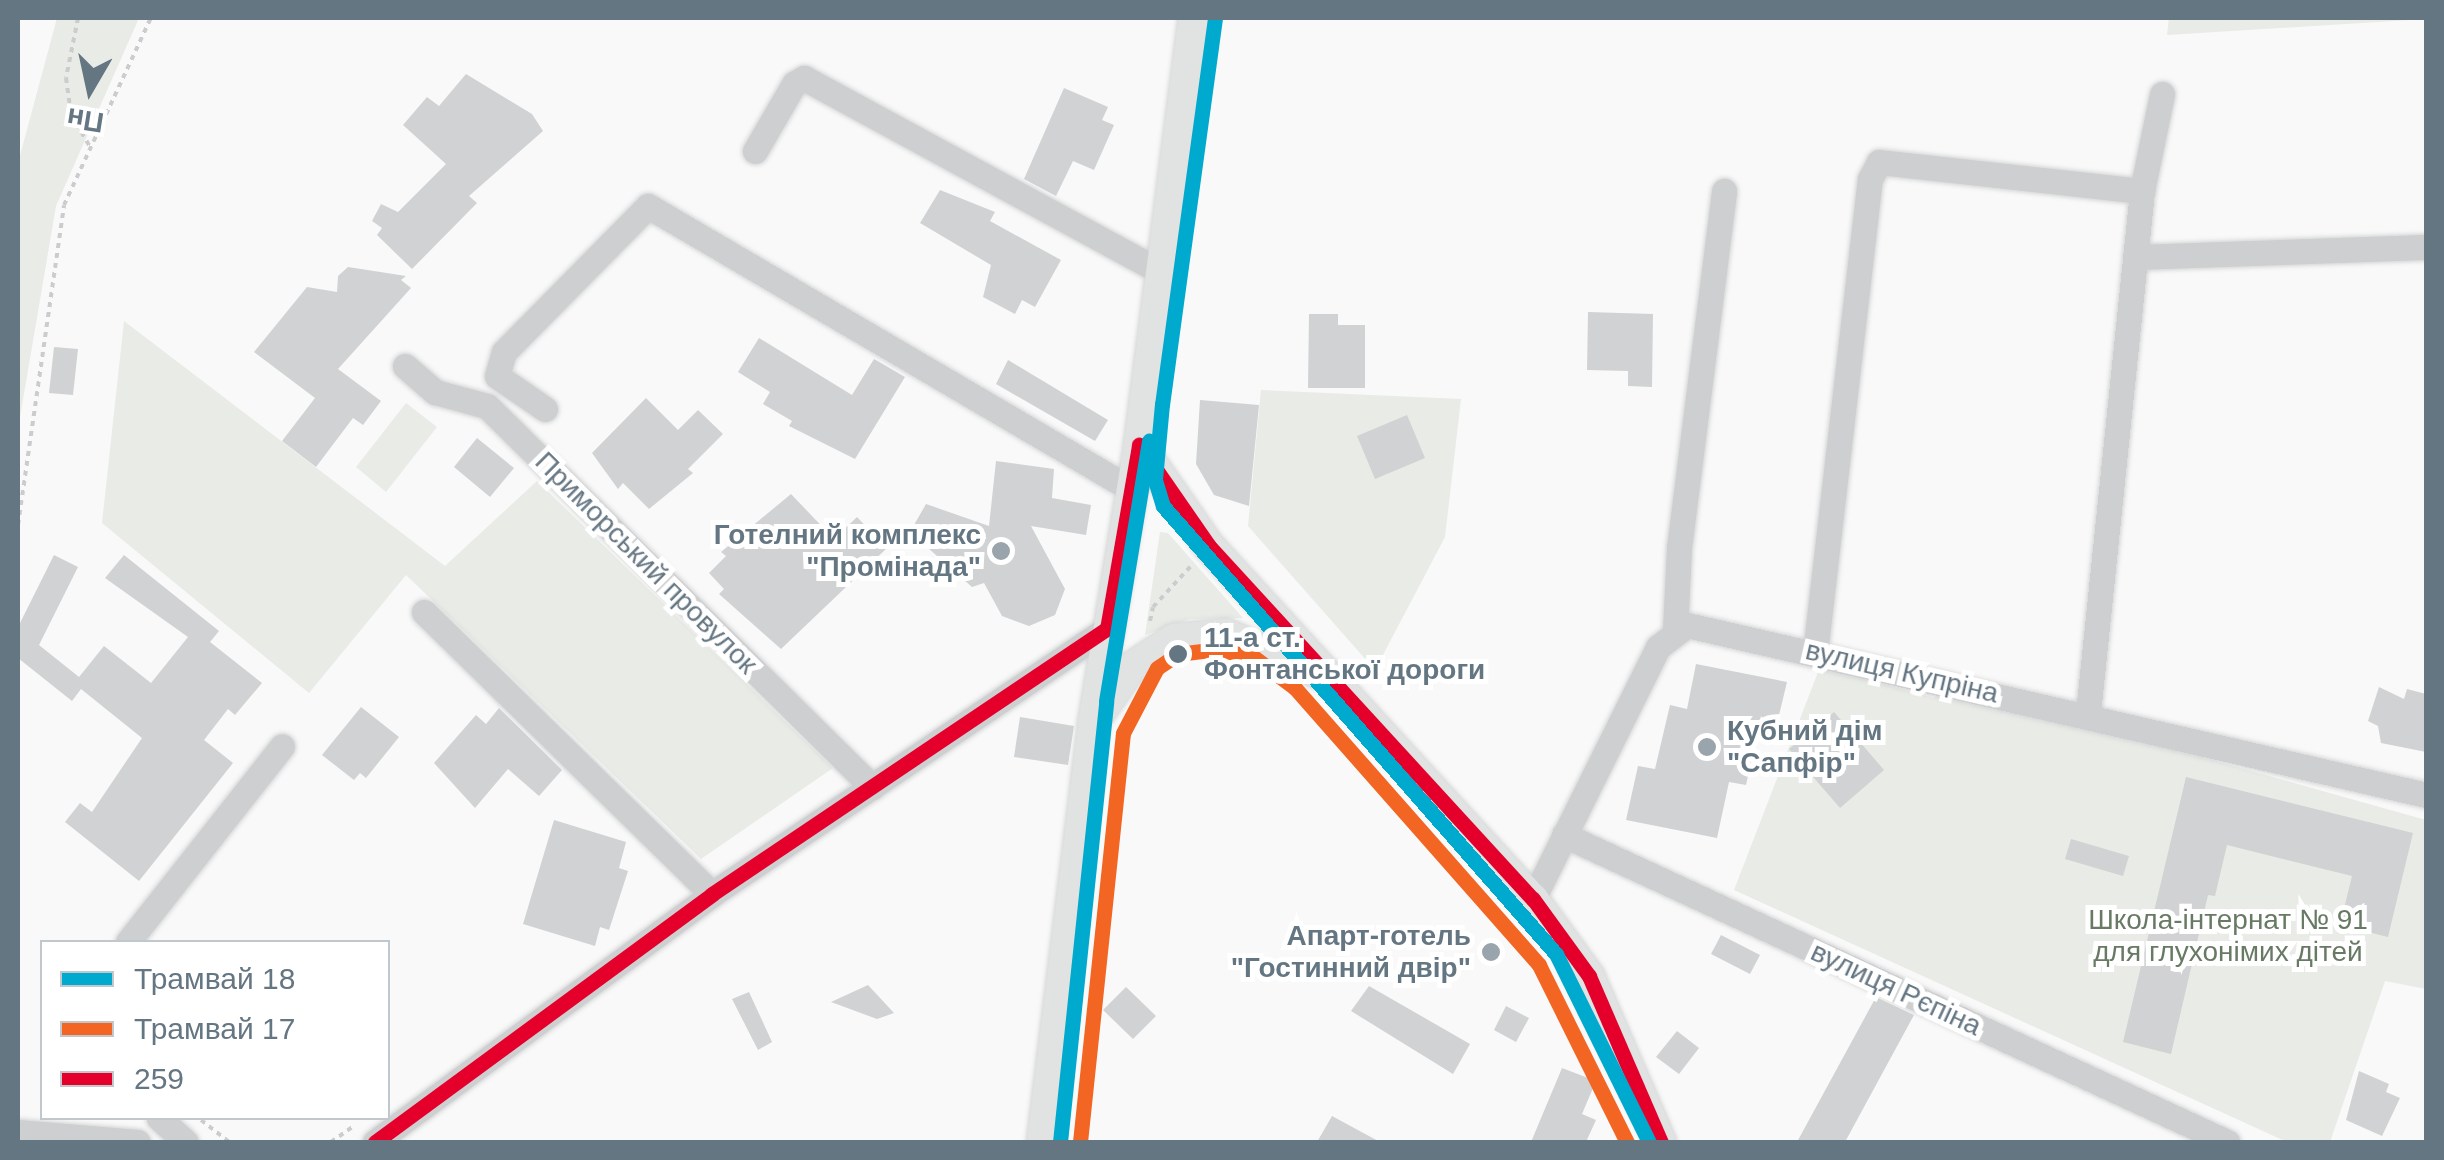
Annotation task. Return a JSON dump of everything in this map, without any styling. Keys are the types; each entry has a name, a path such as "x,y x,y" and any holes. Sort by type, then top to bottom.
{"main road":[{"path":"1042,1142 1093,724 1139,445 1194,18"},
{"path":"1139,445 1208,546 1339,683 1533,899 1590,976 1661,1142"},
{"path":"1093,724 1132,667 1174,639 1226,634 1339,683"}],"street":[{"path":"755,151 794,84 804,78 1161,272"},
{"path":"2088,713 2142,190 2162,94"},
{"path":"1815,653 1870,179 1878,162 2142,190"},
{"path":"1533,899 1658,647 1676,630 1678,548 1724,191"},
{"path":"545,409 498,376 504,352 648,206 1131,489"},
{"path":"2135,257 2426,247"},
{"name":"Приморський провулок","path":"405,366 435,392 487,406 872,787"},
{"path":"424,612 712,894"},
{"name":"вулиця Купріна","path":"1676,630 1699,624 2426,795"},
{"path":"375,1142 712,894 1107,629"},
{"path":"130,940 282,746"},
{"name":"вулиця Рєпіна","path":"1564,835 2227,1142"},
{"path":"161,1120 186,1142"},
{"path":"18,1132 138,1142"}],"path":[{"path":"78,18 66,78 71,115 90,148"},
{"path":"18,526 64,205 151,18"},
{"path":"201,1120 229,1142"},
{"path":"331,1142 363,1120"}],"green space":[{"path":"57,18 139,18 56,206 18,429 18,163"},
{"path":"2169,18 2426,18 2426,19 2167,35"},
{"path":"124,321 445,566 537,481 833,768 701,859 406,575 309,693 102,523"},
{"path":"1261,390 1461,399 1445,537 1375,670 1248,526"},
{"path":"406,403 437,427 386,492 356,467"},
{"path":"1160,532 1168,533 1243,618 1190,619 1145,635"},
{"name":"Школа-інтернат № 91 для глухонімих дітей","path":"1820,667 1934,698 1945,685 2426,820 2426,989 2385,981 2330,1142 2287,1142 1734,890"}],"building":[{"path":"466,74 532,114 543,131 469,196 477,203 412,269 377,235 382,228 372,221 381,204 398,212 446,164 403,125 427,97 439,106"},
{"path":"1064,88 1108,107 1102,120 1114,125 1094,170 1073,161 1056,196 1024,179"},
{"path":"940,190 995,212 990,221 1061,260 1035,307 1022,300 1015,314 983,297 991,265 920,223"},
{"path":"348,267 406,276 401,280 411,288 338,369 381,401 363,425 353,418 316,467 282,441 315,398 254,352 307,287 337,292 338,276"},
{"path":"1588,312 1653,314 1652,387 1628,386 1628,371 1587,370"},
{"path":"1309,314 1338,314 1338,325 1365,325 1365,388 1308,388"},
{"path":"759,338 852,395 874,359 905,377 855,459 789,426 792,421 763,404 770,392 738,372"},
{"path":"54,347 78,349 73,395 49,393"},
{"path":"1008,360 1108,420 1095,441 996,384"},
{"path":"646,398 678,430 698,410 723,434 688,469 693,473 649,509 623,483 618,489 592,453"},
{"path":"1200,400 1259,405 1249,506 1214,495 1196,464"},
{"path":"1407,415 1425,458 1375,479 1357,436"},
{"path":"477,438 514,468 490,497 454,467"},
{"path":"996,461 1054,469 1052,498 1091,505 1086,535 1031,526 1065,589 1055,615 1029,626 1002,616 984,583 972,587 910,532 926,504 989,526"},
{"path":"791,494 834,539 857,517 887,548 781,649 719,594 724,589 709,573 726,556 721,552"},
{"path":"54,555 78,567 39,645 79,677 104,646 151,683 188,637 105,578 124,555 219,631 210,642 262,683 235,715 228,709 204,740 233,763 139,881 65,822 80,803 92,812 142,738 81,689 72,701 18,658 18,627"},
{"name":"Кубний дім \"Сапфір\"","path":"1696,664 1787,682 1775,732 1761,716 1746,785 1729,782 1717,838 1626,820 1638,766 1655,769 1670,705 1687,709"},
{"path":"2379,687 2404,699 2407,689 2426,694 2426,752 2381,743 2378,726 2368,721"},
{"path":"361,707 399,737 366,778 360,773 354,780 322,755"},
{"path":"499,708 562,770 539,796 508,769 475,808 434,763 476,715 486,724"},
{"path":"1834,712 1884,770 1840,808 1789,749"},
{"path":"1020,717 1074,726 1068,765 1014,757"},
{"path":"2186,777 2413,833 2388,937 2340,925 2352,876 2227,845 2215,896 2208,895 2171,1054 2123,1042"},
{"path":"554,820 626,842 619,868 628,871 609,930 600,927 595,946 523,924"},
{"path":"2071,839 2129,856 2123,876 2065,859"},
{"path":"1721,935 1760,955 1750,974 1711,954"},
{"path":"868,985 894,1013 877,1019 831,1002"},
{"path":"1369,986 1470,1044 1453,1074 1351,1011"},
{"path":"1126,987 1156,1016 1133,1039 1103,1010"},
{"path":"749,992 772,1042 758,1050 732,999"},
{"path":"1876,997 1914,1015 1845,1142 1797,1142"},
{"path":"1506,1006 1529,1018 1516,1042 1494,1030"},
{"path":"1677,1031 1699,1048 1679,1074 1656,1057"},
{"path":"1562,1068 1596,1081 1582,1114 1596,1120 1586,1142 1531,1142"},
{"path":"2359,1071 2389,1084 2386,1092 2400,1098 2382,1136 2346,1120"},
{"path":"1332,1116 1380,1142 1317,1142"}],"tram line":[{"name":"18","path":"1215,18 1162,404 1155,480 1163,506 1556,954 1649,1142"},
{"name":"18","path":"1060,1142 1106,701 1149,441"},
{"name":"17","path":"1080,1142 1123,733 1157,668 1178,654 1218,649 1255,658 1295,688 1539,965 1627,1142"}],"transit line":[{"name":"259","path":"1139,445 1209,546 1533,899 1589,976 1661,1142"},
{"name":"259","path":"375,1142 712,894 1107,629 1139,445"}],"place":[{"name":"Готелний комплекс \"Промінада\"","path":"1001,551"},
{"name":"11-а ст. Фонтанської дороги","path":"1178,654"},
{"name":"Кубний дім \"Сапфір\"","path":"1707,747"},
{"name":"Апарт-готель \"Гостинний двір\"","path":"1491,952"}]}
